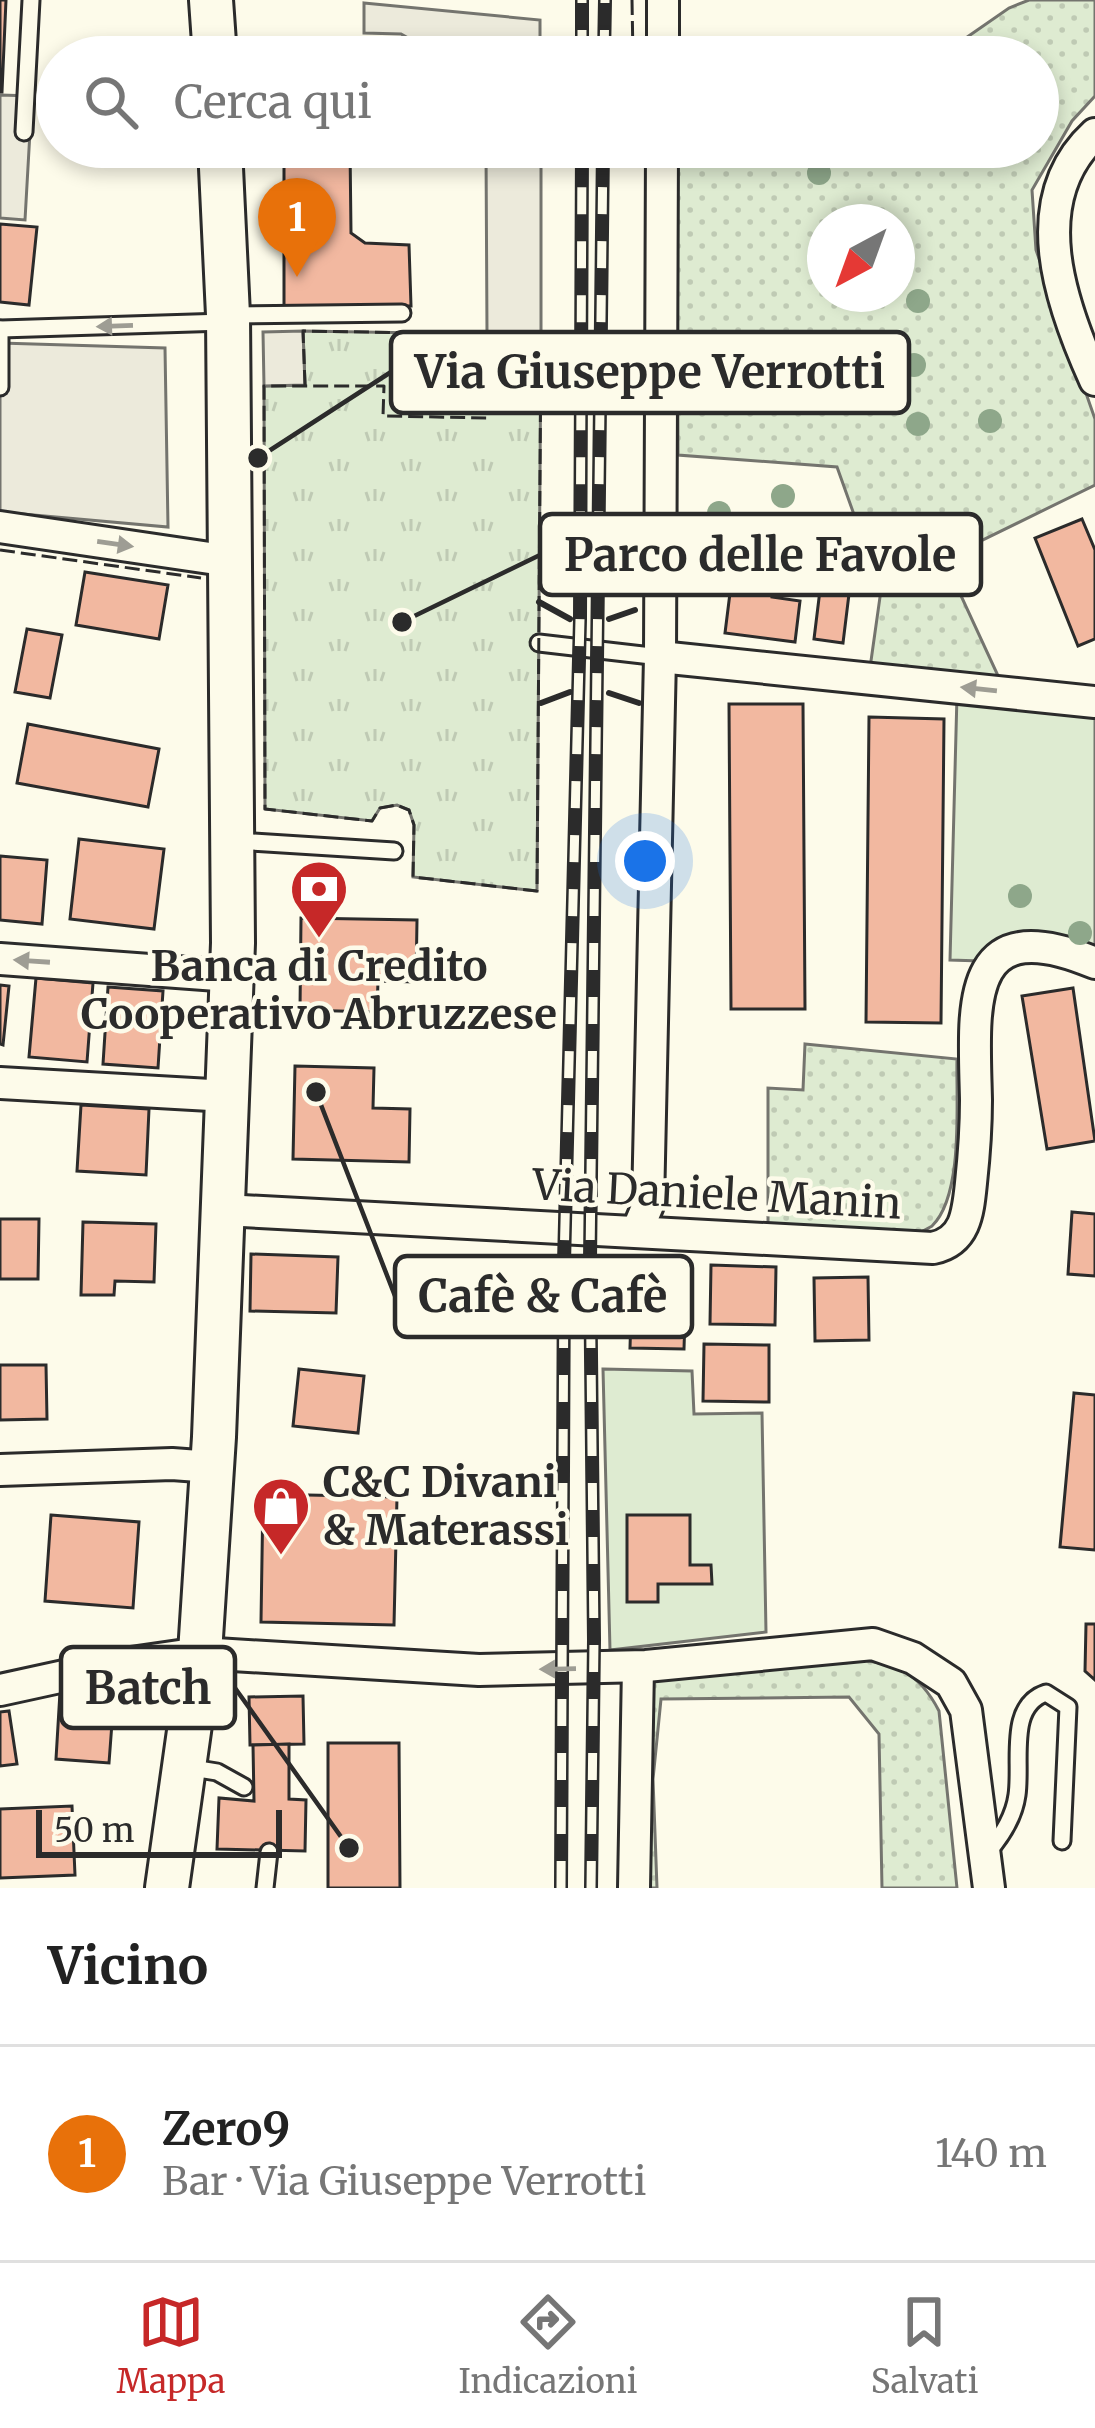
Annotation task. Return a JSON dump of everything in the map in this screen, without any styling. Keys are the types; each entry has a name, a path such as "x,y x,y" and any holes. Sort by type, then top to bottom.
{"street":[{"path":"212,0 214,36"},
{"path":"663,0 663,36"},
{"path":"1095,134 1054,200 1054,249 1067,319 1095,380"},
{"path":"167,1888 200,1653 232,976 228,318 221,168"},
{"path":"637,1231 648,1205 660,657 662,168"},
{"path":"0,527 230,561"},
{"path":"660,657 1095,702"},
{"name":"Via Daniele Manin","path":"224,1210 944,1246 955,1238 968,1215 976,1126 974,1010 978,987 1001,957 1018,949 1054,949 1095,964"},
{"path":"0,958 232,976"},
{"path":"0,1083 228,1096"},
{"path":"0,1470 212,1467"},
{"path":"0,1690 200,1653 479,1670 638,1667 873,1644 913,1658 951,1683 966,1710 989,1888"},
{"path":"634,1888 638,1667"}],"lane":[{"path":"24,132 31,0"},
{"path":"0,387 1,329 402,313"},
{"path":"539,643 660,657"},
{"path":"233,841 394,851"},
{"path":"985,1855 1004,1832 1017,1798 1022,1713 1032,1698 1046,1694 1067,1707 1062,1841"},
{"path":"186,1767 218,1772 244,1787"},
{"path":"265,1888 269,1852"}],"green space":[{"path":"1029,0 1095,0 1095,96 1059,143 1059,36 969,36"},
{"path":"677,168 1045,168 1032,190 1036,250 1095,419 1095,485 944,559 1000,680 870,668 881,590 837,467 678,455"},
{"path":"303,331 541,335 537,891 413,877 414,825 409,810 397,805 380,808 372,821 265,809 264,386 305,385"},
{"path":"957,695 1095,716 1095,949 1045,933 1016,937 981,961 950,960"},
{"path":"805,1044 957,1059 954,1171 942,1212 932,1226 915,1235 768,1228 768,1088 803,1090"},
{"path":"603,1369 692,1371 694,1414 762,1413 766,1632 610,1650"},
{"path":"841,1656 910,1675 939,1711 957,1888 882,1888 879,1734 849,1697 661,1699 653,1779 657,1888 641,1888 643,1692 660,1672"}],"shaded area":[{"path":"364,3 540,20 540,36 364,33"},
{"path":"0,95 32,96 25,220 0,218"},
{"path":"486,168 541,168 541,335 487,334"},
{"path":"303,331 305,385 264,386 263,332"},
{"path":"0,343 165,348 168,527 0,512"}],"building":[{"path":"0,0 6,0 2,92 0,92"},
{"path":"284,168 350,168 351,233 365,243 409,245 411,306 284,306"},
{"path":"0,224 37,227 29,305 0,302"},
{"path":"1082,519 1095,550 1095,639 1078,646 1035,538"},
{"path":"85,572 168,585 159,639 76,625"},
{"path":"732,577 774,583 772,597 800,601 795,642 725,633"},
{"path":"820,590 849,594 843,643 814,639"},
{"path":"27,629 62,635 50,698 15,692"},
{"path":"729,704 803,704 805,1009 731,1009"},
{"path":"869,717 944,719 941,1023 866,1022"},
{"path":"28,724 159,749 148,807 17,783"},
{"path":"79,839 164,849 154,929 70,919"},
{"path":"0,856 47,860 42,924 0,920"},
{"path":"301,918 417,920 416,982 378,981 377,1012 300,1010"},
{"path":"36,978 93,983 87,1062 29,1057"},
{"path":"0,985 9,986 3,1045 0,1044"},
{"path":"108,987 163,991 158,1068 103,1064"},
{"path":"1073,988 1095,1141 1047,1149 1022,996"},
{"path":"295,1066 374,1068 373,1108 410,1109 409,1162 293,1159"},
{"path":"81,1105 149,1109 146,1175 77,1171"},
{"path":"1072,1212 1095,1214 1095,1276 1068,1274"},
{"path":"0,1219 39,1219 38,1279 0,1279"},
{"path":"83,1222 156,1224 154,1282 115,1281 114,1295 81,1295"},
{"path":"251,1254 338,1257 336,1313 250,1311"},
{"path":"711,1265 776,1267 775,1325 710,1324"},
{"path":"868,1277 869,1340 815,1341 814,1278"},
{"path":"632,1280 686,1282 684,1349 630,1348"},
{"path":"704,1344 769,1345 769,1402 703,1401"},
{"path":"0,1365 46,1365 47,1419 0,1420"},
{"path":"299,1369 364,1376 358,1433 293,1426"},
{"path":"1074,1393 1095,1395 1095,1550 1060,1547"},
{"path":"263,1494 397,1497 394,1625 261,1622"},
{"path":"51,1515 139,1522 133,1608 45,1601"},
{"path":"627,1515 690,1515 690,1565 711,1565 712,1584 658,1584 658,1602 627,1602"},
{"path":"1086,1624 1095,1624 1095,1680 1085,1671"},
{"path":"60,1692 114,1696 109,1763 56,1759"},
{"path":"303,1696 304,1744 250,1745 249,1697"},
{"path":"9,1711 17,1764 0,1766 0,1712"},
{"path":"328,1743 399,1743 400,1888 328,1888"},
{"path":"289,1744 289,1799 306,1800 305,1851 217,1849 219,1798 254,1801 253,1745"},
{"path":"72,1806 75,1875 0,1878 0,1809"}],"railway":[{"path":"582,0 582,36"},
{"path":"604,36 605,0"},
{"path":"561,1888 564,1263 580,619 582,168"},
{"path":"591,1888 590,1261 603,168"}],"fence":[{"path":"632,0 633,36"},
{"path":"305,385 303,331 487,334"},
{"path":"487,334 541,335 537,891 413,877 414,825 409,810 397,805 380,808 372,821 265,809 264,386 384,386 383,416 489,418 487,334"},
{"path":"0,550 201,578"}],"wall":[{"path":"539,602 570,619"},
{"path":"609,619 635,610"},
{"path":"541,703 570,692"},
{"path":"609,693 639,703"}],"place":[{"name":"Zero9","path":"297,277"},
{"name":"Via Giuseppe Verrotti","path":"258,458"},
{"name":"Parco delle Favole","path":"402,622"},
{"name":"Banca di Credito Cooperativo Abruzzese","path":"319,940"},
{"name":"Cafè & Cafè","path":"316,1092"},
{"name":"C&C Divani & Materassi","path":"281,1557"},
{"name":"Batch","path":"349,1848"}]}
